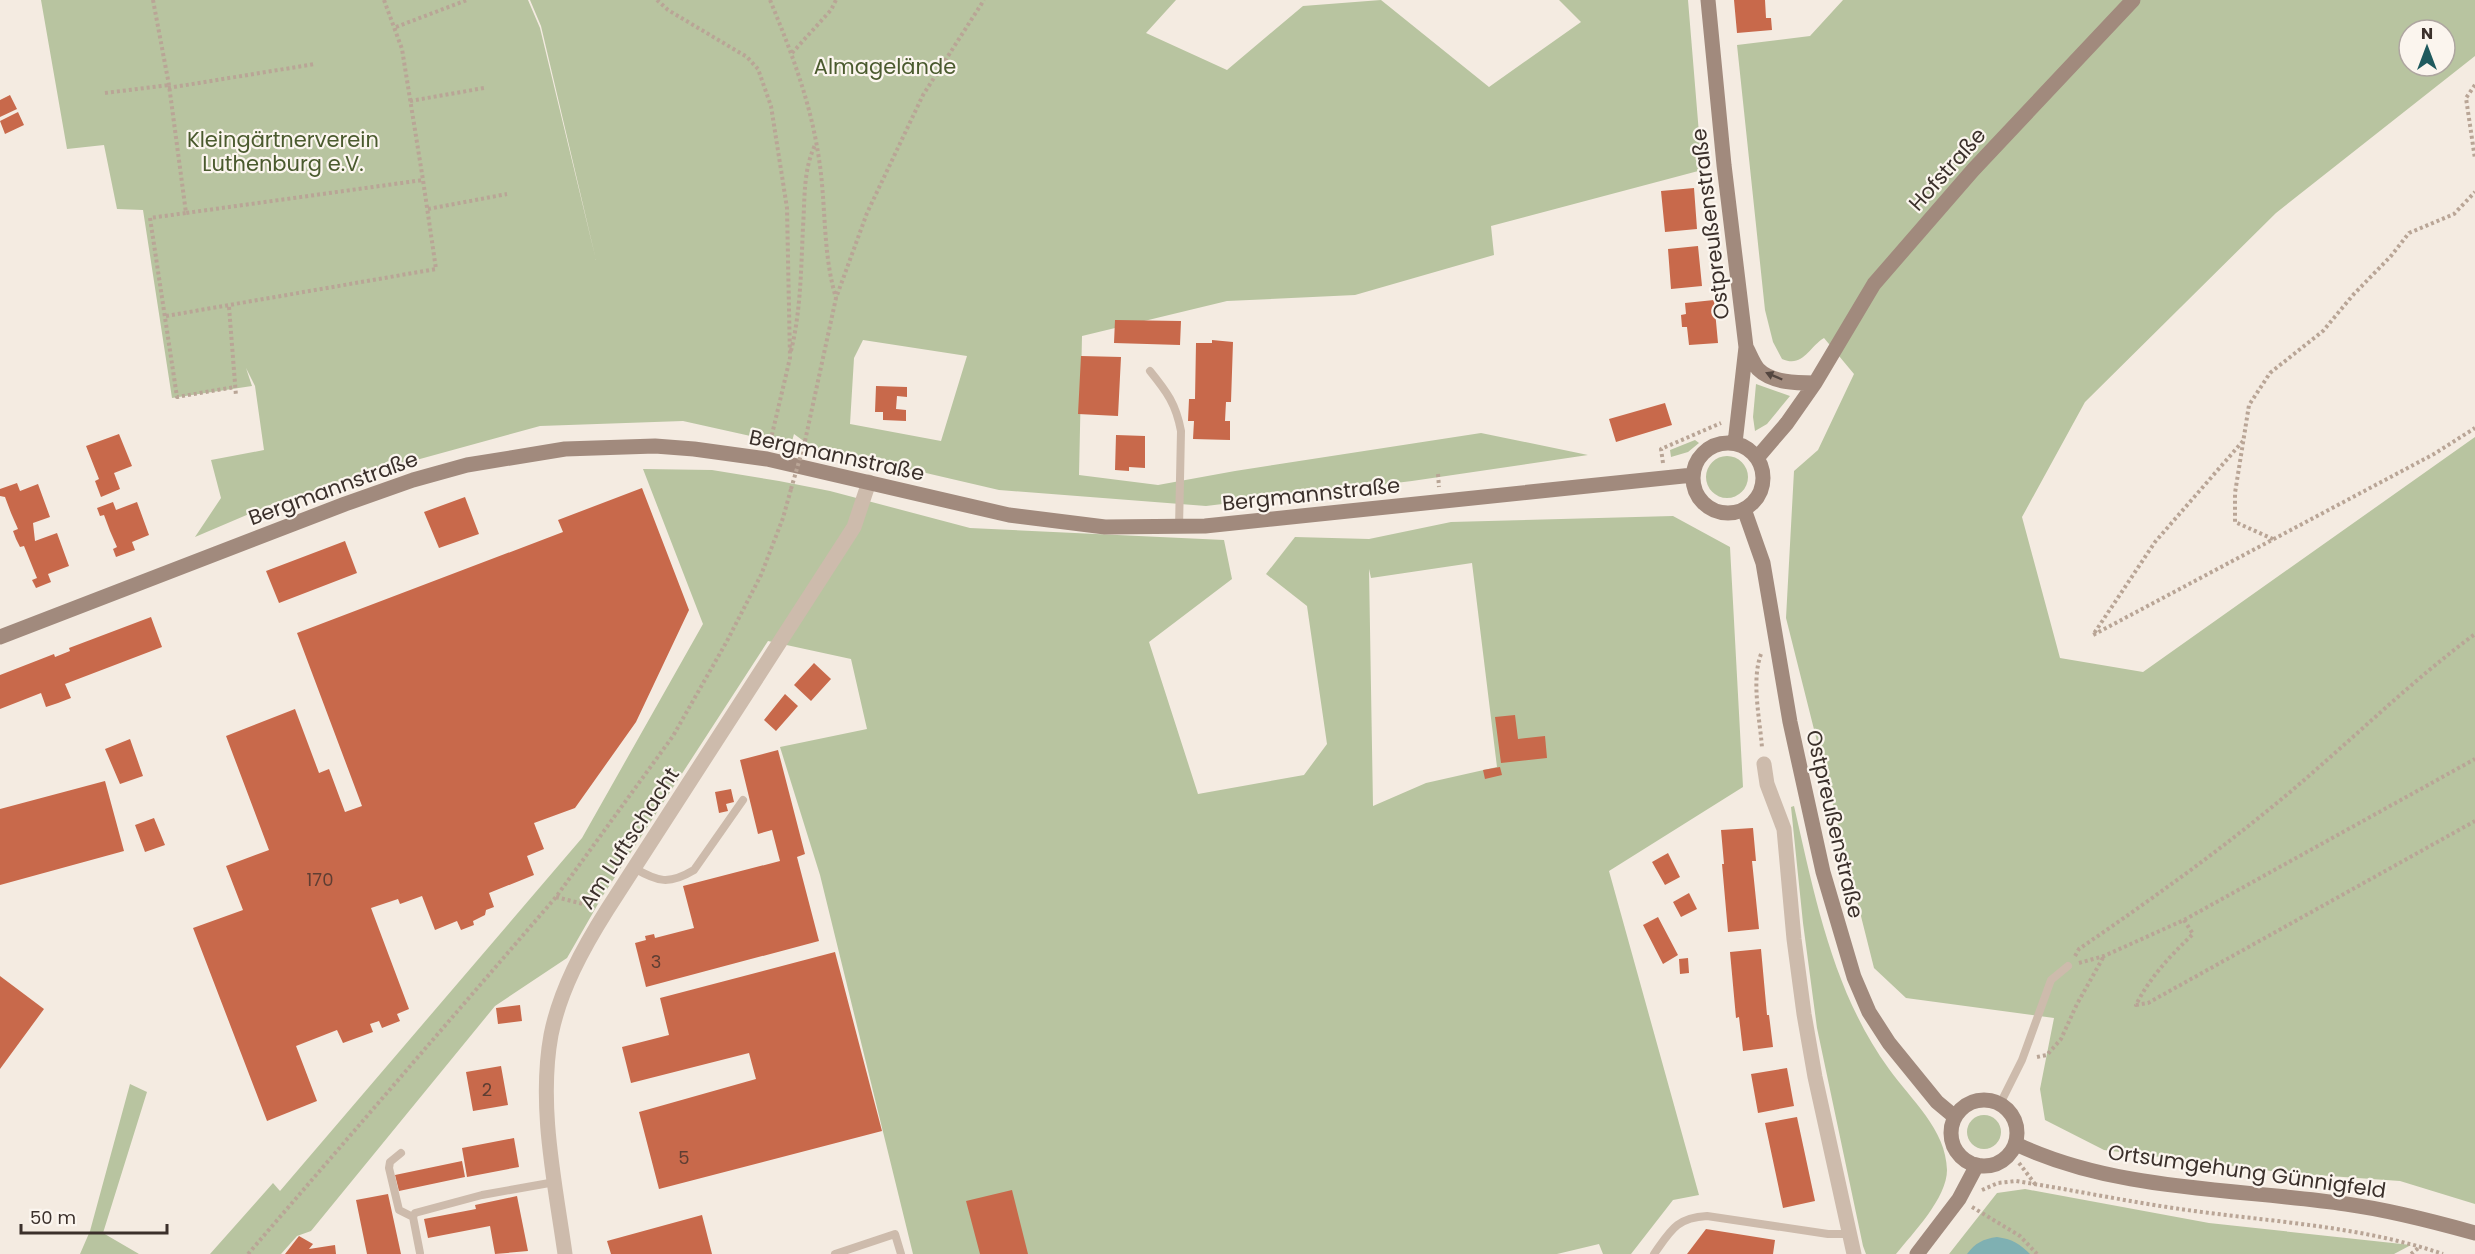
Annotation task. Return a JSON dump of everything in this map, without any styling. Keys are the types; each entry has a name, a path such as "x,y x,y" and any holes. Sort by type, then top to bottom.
{"street":[{"name":"Ostpreußenstraße","path":"1708,0 1724,165 1746,347 1735,443"},
{"name":"Hofstraße","path":"1757,458 1787,423 1815,383 1874,284 1972,170 2133,0"},
{"path":"1746,347 1759,369 1774,377 1791,383 1815,383"},
{"path":"1723,443 1735,443 1743,446 1757,458 1762,469 1763,480 1761,492 1754,502 1734,513 1724,513 1704,504 1694,486 1693,475 1696,463 1702,454 1723,443"},
{"name":"Bergmannstraße","path":"0,637 413,480 467,465 565,449 615,447 694,449 768,459 1008,515 1105,527 1179,528 1693,475"},
{"name":"Am Luftschacht","path":"565,1254 548,1112 548,1062 551,1034 574,968 607,910 854,527 869,482"},
{"name":"Ostpreußenstraße","path":"1744,509 1763,563 1790,722 1822,872 1854,976 1869,1012 1889,1044 1937,1102 1955,1117"},
{"path":"1764,764 1767,784 1784,829 1798,976 1815,1077 1854,1254"},
{"path":"1980,1100 2000,1104 2009,1111 2015,1121 2017,1132 2013,1148 1996,1164 1977,1165 1968,1162 1954,1147 1951,1137 1955,1117 1962,1108 1980,1100"},
{"name":"Ortsumgehung Günnigfeld","path":"2013,1148 2100,1172 2167,1184 2347,1204 2413,1216 2475,1233"},
{"path":"1917,1254 1959,1199 1977,1165"}],"lane":[{"path":"1150,371 1172,399 1179,417 1181,431 1179,528"},
{"path":"634,868 660,881 693,870 742,800"},
{"path":"2000,1104 2022,1060 2051,980 2068,966"},
{"path":"401,1153 390,1162 389,1168 399,1210 413,1217"},
{"path":"420,1253 413,1217 415,1213 482,1195 555,1182"},
{"path":"1654,1254 1675,1226 1693,1217 1707,1216 1828,1234 1849,1234"},
{"path":"835,1254 895,1234 902,1254"}],"path":[{"path":"153,0 186,213"},
{"path":"166,316 228,307 436,268 402,49 396,27 384,0"},
{"path":"396,27 467,0"},
{"path":"657,0 668,10 747,57 758,69 775,128 787,208 790,358"},
{"path":"770,0 792,53 811,112 820,166 828,272 836,298"},
{"path":"792,53 831,10 836,0"},
{"path":"248,1254 556,897 673,736 761,575 783,518 805,441 836,298 867,213 923,95 984,0"},
{"path":"105,93 315,64"},
{"path":"2475,85 2466,98 2475,159"},
{"path":"410,101 484,88"},
{"path":"768,459 772,428 797,328 806,171 815,144"},
{"path":"235,387 177,398 150,218 423,180"},
{"path":"2273,539 2235,522 2235,493 2249,405 2270,373 2323,331 2409,233 2454,214 2475,192"},
{"path":"428,209 507,194"},
{"path":"228,307 236,396"},
{"path":"1661,449 1738,415"},
{"path":"2243,441 2155,542 2093,634 2434,454 2475,428"},
{"path":"1764,764 1758,695 1758,663 1773,626"},
{"path":"2068,966 2079,949 2153,897 2267,811 2377,714 2475,634"},
{"path":"2068,966 2104,956 2184,920 2475,759"},
{"path":"2184,920 2193,934 2172,954 2146,986 2136,1005 2148,1003 2475,821"},
{"path":"556,897 607,910"},
{"path":"2022,1060 2047,1055 2061,1039 2077,1004 2104,956"},
{"path":"2013,1148 2035,1184"},
{"path":"1959,1199 2006,1182 2035,1184 2098,1197 2358,1233 2421,1246 2444,1254"},
{"path":"1959,1199 2020,1236 2037,1254"},
{"path":"2411,1254 2421,1246"}],"green space":[{"path":"41,0 528,0 540,28 596,260 541,26 530,0 1176,0 1146,33 1227,70 1303,6 1381,0 1489,87 1581,22 1559,0 1688,0 1702,170 1491,226 1494,255 1355,295 1227,301 1082,336 1079,475 1158,485 1481,433 1588,455 1412,481 1206,506 999,490 810,446 809,450 809,445 794,434 791,445 683,421 540,426 277,502 195,537 221,498 211,460 264,450 255,386 246,368 252,386 172,398 143,210 117,209 104,145 67,149","holes":["863,340 967,356 941,441 850,424 854,358"]},
{"path":"1843,0 2475,0 2475,56 2457,70 2457,18 2397,18 2397,78 2447,78 2276,213 2085,402 2022,517 2060,658 2143,672 2475,437 2475,1204 2400,1181 2287,1173 2104,1150 2045,1120 2040,1089 2054,1018 1906,998 1874,968 1786,618 1794,471 1818,450 1854,374 1824,338 1805,356 1795,361 1782,359 1773,342 1765,310 1737,45 1810,36"},
{"path":"1756,384 1790,396 1767,424 1755,431 1753,417"},
{"path":"1695,440 1699,443 1688,452 1671,457 1670,450"},
{"path":"1727,456 1742,462 1748,477 1742,492 1727,498 1712,492 1706,477 1712,462"},
{"path":"643,469 712,470 779,481 830,491 970,528 1224,540 1232,579 1149,642 1198,794 1304,775 1327,744 1307,606 1266,574 1295,537 1369,539 1451,522 1673,516 1730,547 1743,787 1609,871 1699,1195 1673,1200 1631,1254 1603,1254 1599,1244 1557,1254 913,1254 820,875 780,747 867,729 851,659 768,641 602,897 567,958 495,1006 311,1231 297,1236 281,1254 210,1254 273,1183 280,1191 582,838 703,624","holes":["1472,563 1497,767 1426,783 1373,806 1369,569 1371,578"]},
{"path":"1794,806 1828,943 1853,1008 1889,1069 1934,1128 1945,1155 1946,1181 1941,1192 1928,1215 1896,1254 1866,1254 1863,1246 1817,1028 1803,923 1791,807"},
{"path":"130,1084 147,1092 103,1233 139,1254 80,1254 90,1231"},
{"path":"1984,1115 1996,1120 2001,1132 1996,1144 1984,1149 1972,1144 1967,1132 1972,1120"},
{"path":"2025,1189 2209,1223 2411,1245 2394,1254 1949,1254 1997,1193"}],"water":[{"path":"1997,1237 2015,1242 2030,1254 1967,1254 1980,1242"}],"building":[{"path":"1734,0 1765,0 1766,18 1771,18 1772,30 1737,33"},
{"path":"10,95 17,109 0,117 0,100"},
{"path":"18,112 24,125 5,134 0,121"},
{"path":"1694,188 1697,229 1665,232 1661,191"},
{"path":"1698,246 1702,286 1671,289 1668,249"},
{"path":"1714,300 1718,343 1689,345 1687,327 1682,327 1681,315 1686,314 1685,303"},
{"path":"1115,320 1181,321 1180,345 1114,343"},
{"path":"1212,340 1233,342 1231,402 1226,402 1225,421 1230,421 1230,440 1193,439 1194,421 1188,421 1189,399 1195,399 1196,343 1212,343"},
{"path":"1081,356 1121,357 1118,416 1078,414"},
{"path":"876,386 907,387 907,397 897,396 896,409 906,410 906,421 883,420 883,412 875,412"},
{"path":"1665,403 1672,425 1616,442 1609,419"},
{"path":"119,434 132,466 114,473 120,489 101,497 95,481 99,479 86,446"},
{"path":"1116,435 1145,436 1145,468 1129,467 1129,471 1115,470"},
{"path":"17,483 20,491 38,484 50,517 33,523 35,541 57,533 69,566 48,574 51,582 36,588 32,580 37,578 24,546 20,547 13,531 18,529 5,497 0,496 0,489"},
{"path":"642,488 689,610 636,722 575,808 534,823 544,849 527,856 534,875 489,893 494,907 486,910 485,915 473,921 474,925 461,930 457,921 435,930 422,896 400,904 398,899 371,908 409,1009 397,1014 400,1021 382,1028 379,1021 370,1024 373,1032 343,1043 337,1030 296,1046 317,1101 267,1121 193,928 243,910 226,866 269,850 226,736 295,709 319,773 329,769 345,812 362,806 297,633 563,532 558,520"},
{"path":"465,497 479,534 439,548 424,512"},
{"path":"113,502 116,510 137,502 149,535 132,542 135,550 116,557 113,549 117,547 104,515 100,516 97,508"},
{"path":"345,541 357,573 279,603 266,571"},
{"path":"151,617 162,647 65,684 71,698 58,703 46,707 41,693 0,709 0,675 54,654 55,657 70,651 69,648"},
{"path":"814,663 831,679 811,701 794,685"},
{"path":"785,694 798,706 776,731 764,720"},
{"path":"1515,715 1518,739 1545,736 1547,758 1501,763 1495,717"},
{"path":"130,739 143,776 120,784 105,749"},
{"path":"778,750 805,854 797,857 819,941 646,987 635,943 646,940 645,936 654,934 655,938 694,928 683,886 780,861 772,830 758,834 740,760"},
{"path":"1500,767 1502,775 1485,779 1483,770"},
{"path":"105,781 124,851 0,885 0,809"},
{"path":"731,789 734,802 726,804 728,811 719,813 715,792"},
{"path":"154,818 165,845 145,852 135,825"},
{"path":"1753,828 1756,861 1752,861 1759,929 1728,932 1721,830"},
{"path":"1668,853 1680,877 1665,885 1652,862"},
{"path":"1689,893 1697,909 1681,917 1673,902"},
{"path":"1658,917 1678,955 1663,964 1643,925"},
{"path":"1761,949 1767,1015 1769,1015 1773,1047 1743,1051 1739,1017 1736,1018 1730,952"},
{"path":"835,952 882,1131 659,1189 639,1112 756,1079 749,1053 631,1083 622,1047 669,1035 660,998"},
{"path":"1688,958 1689,973 1680,974 1679,959"},
{"path":"0,976 44,1009 0,1069"},
{"path":"520,1005 522,1021 498,1024 496,1008"},
{"path":"501,1066 508,1105 473,1111 466,1072"},
{"path":"1787,1068 1794,1106 1758,1113 1751,1074"},
{"path":"1797,1117 1815,1201 1783,1208 1765,1123"},
{"path":"514,1138 519,1167 467,1177 462,1148"},
{"path":"462,1161 465,1177 399,1191 395,1175"},
{"path":"1012,1190 1028,1254 980,1254 966,1201"},
{"path":"388,1194 401,1254 367,1254 356,1200"},
{"path":"517,1196 528,1251 495,1254 490,1226 428,1238 424,1219 476,1209 475,1205"},
{"path":"702,1215 712,1254 611,1254 607,1241"},
{"path":"1706,1229 1775,1240 1773,1254 1687,1254"},
{"path":"299,1236 313,1244 309,1249 335,1245 336,1254 285,1254"}],"park label":[{"name":"Almagelände","path":"885,66"},
{"name":"Kleingärtnerverein Luthenburg e.V.","path":"283,151"}]}
